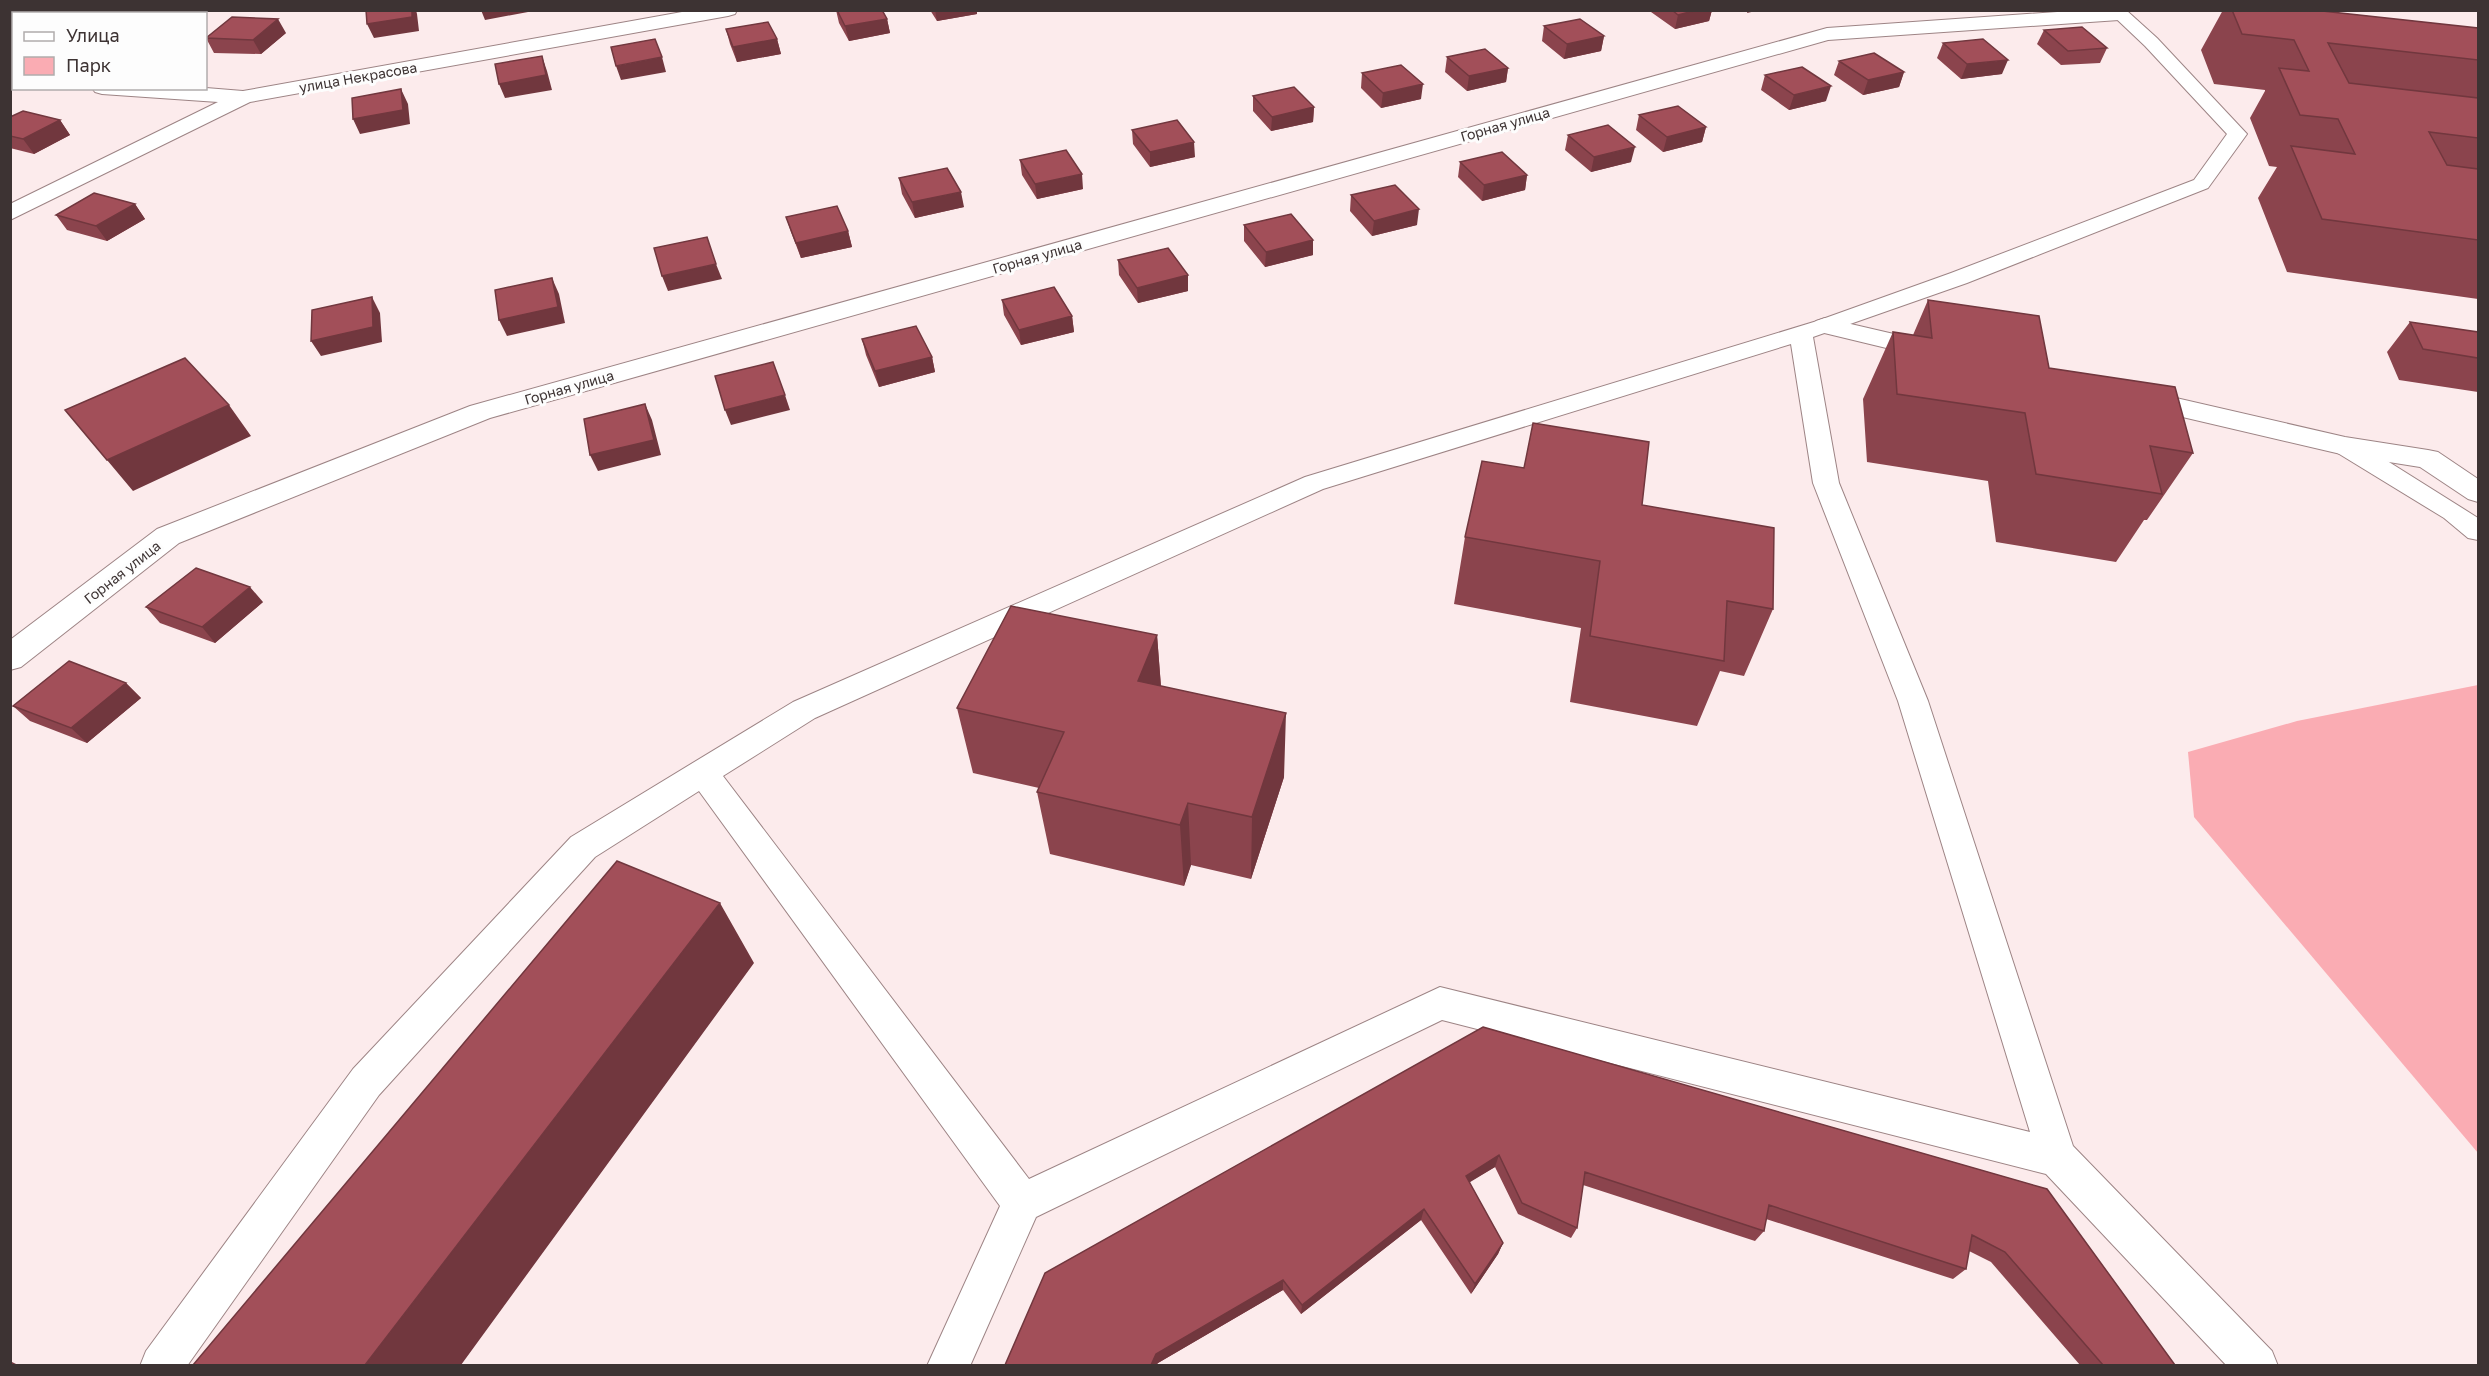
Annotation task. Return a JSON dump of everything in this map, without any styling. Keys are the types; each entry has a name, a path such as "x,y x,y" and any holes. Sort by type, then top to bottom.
{"street":[{"name":"улица Некрасова","path":"10,213 244,97 728,10"},
{"name":"Горная улица","path":"10,658 168,536 480,412 1827,34 2117,12"},
{"path":"134,90 244,97"},
{"path":"1813,329 1952,355"},
{"path":"2114,393 2345,446 2428,459 2478,492"}],"lane":[{"path":"160,1365 366,1083 583,847 804,710 1314,483 1813,329 1959,278 2201,184 2237,134 2151,42 2117,12"},
{"path":"1813,329 1826,483 1913,701 2057,1158 2257,1365"},
{"path":"2345,446 2453,512 2478,531"},
{"path":"703,773 1022,1203"},
{"path":"948,1365 1022,1203 1440,1003 2057,1158"}],"green space":[{"path":"2478,685 2478,1153 2194,817 2188,752 2297,721"}],"building":[{"path":"66,10 117,10 115,12 64,12"},
{"path":"366,10 412,10 412,17 367,24"},
{"path":"837,10 882,10 887,19 845,26"},
{"path":"1672,10 1697,10 1678,15"},
{"path":"2232,10 2313,10 2478,28 2478,60 2328,43 2349,83 2478,98 2478,138 2429,132 2447,165 2478,169 2478,240 2322,219 2291,146 2355,154 2338,119 2300,115 2279,68 2309,71 2294,40 2242,34"},
{"path":"232,17 278,19 253,40 207,37"},
{"path":"1580,19 1604,36 1567,44 1544,26"},
{"path":"768,22 777,39 733,47 726,29"},
{"path":"2082,27 2107,48 2068,51 2044,30"},
{"path":"655,39 662,57 616,66 611,47"},
{"path":"1983,39 2008,60 1967,64 1943,43"},
{"path":"1485,49 1508,68 1469,76 1447,57"},
{"path":"1874,53 1904,72 1868,80 1839,61"},
{"path":"542,56 546,75 499,84 495,64"},
{"path":"1401,65 1423,84 1383,93 1362,73"},
{"path":"1802,67 1831,86 1794,95 1765,75"},
{"path":"1294,87 1314,107 1272,117 1253,96"},
{"path":"401,89 403,110 353,119 352,98"},
{"path":"1678,106 1706,127 1667,137 1639,115"},
{"path":"23,111 60,120 23,139 10,136 10,117"},
{"path":"1177,120 1194,142 1150,152 1132,130"},
{"path":"1608,125 1635,147 1594,157 1568,135"},
{"path":"1066,150 1082,174 1035,184 1020,160"},
{"path":"1502,152 1527,175 1484,185 1460,162"},
{"path":"947,168 961,192 912,202 899,178"},
{"path":"1395,185 1419,209 1374,221 1351,195"},
{"path":"94,193 135,204 96,226 56,215"},
{"path":"837,206 848,231 796,243 786,217"},
{"path":"1291,214 1313,240 1266,252 1244,225"},
{"path":"707,237 716,264 662,276 654,248"},
{"path":"1168,248 1188,275 1137,288 1118,260"},
{"path":"552,278 558,307 499,320 495,290"},
{"path":"1054,287 1072,316 1019,330 1002,300"},
{"path":"372,297 373,327 311,341 312,310"},
{"path":"1928,300 2039,316 2049,368 2175,387 2193,453 2150,446 2162,494 2036,474 2025,413 1897,394 1893,332 1932,338"},
{"path":"2410,322 2478,332 2478,358 2423,349"},
{"path":"916,326 932,357 875,371 862,339"},
{"path":"185,358 229,405 107,460 65,410"},
{"path":"773,362 785,395 725,410 715,376"},
{"path":"645,404 654,440 590,455 584,419"},
{"path":"1533,423 1649,442 1642,505 1774,528 1773,609 1727,601 1724,661 1590,636 1600,561 1465,537 1482,461 1524,468"},
{"path":"196,568 250,587 202,627 146,607"},
{"path":"1011,606 1157,635 1138,681 1286,713 1252,817 1188,803 1180,825 1037,792 1064,732 957,708"},
{"path":"69,661 126,683 71,728 13,706"},
{"path":"617,861 720,903 365,1365 193,1365"},
{"path":"1483,1027 2047,1189 2175,1365 2103,1365 2005,1252 1972,1235 1966,1269 1769,1205 1764,1231 1585,1172 1577,1228 1522,1203 1499,1155 1466,1176 1503,1243 1475,1284 1424,1209 1302,1305 1283,1280 1156,1354 1151,1365 1005,1365 1045,1273"}]}
